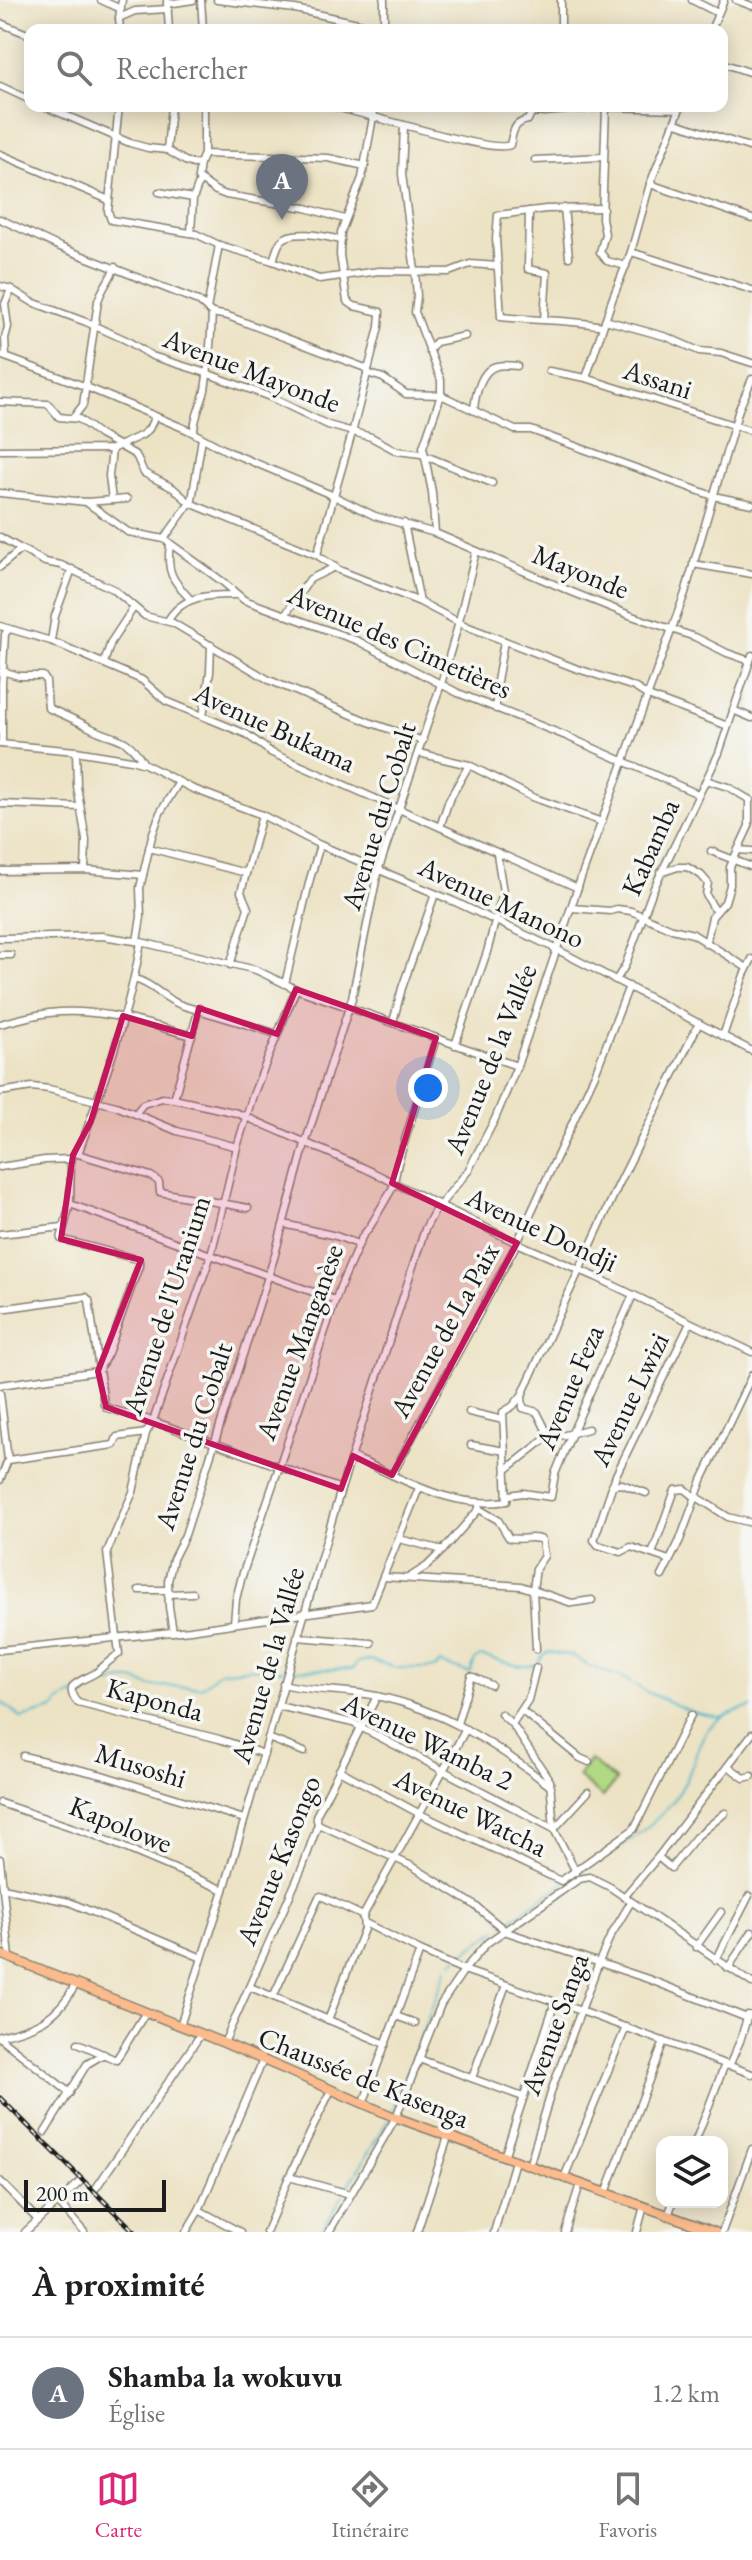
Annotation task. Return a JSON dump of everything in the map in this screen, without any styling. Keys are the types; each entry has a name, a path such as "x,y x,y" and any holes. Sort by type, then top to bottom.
{"main road":[{"name":"Chaussée de Kasenga","path":"0,1954 224,2043 392,2116 712,2231"}],"street":[{"path":"101,0 121,9"},
{"path":"120,24 122,0"},
{"path":"119,18 135,11 193,0"},
{"path":"201,0 203,24"},
{"path":"217,0 295,9 359,24"},
{"path":"384,0 384,24"},
{"path":"561,0 561,24"},
{"path":"692,0 718,13"},
{"path":"713,24 724,0"},
{"path":"736,0 752,6"},
{"path":"0,23 24,33"},
{"path":"728,65 752,73"},
{"path":"0,86 24,97"},
{"path":"58,112 148,148 167,150 185,161 200,163"},
{"path":"118,112 108,216 113,221 191,233 316,279 369,272 449,272 470,264 498,266"},
{"path":"167,150 170,112"},
{"path":"191,233 193,198 200,180 200,163 204,154 204,112"},
{"path":"356,112 488,147 506,148 510,145 514,127 528,120 529,112"},
{"name":"Avenue des Cimetières","path":"317,555 379,327 380,313 349,303 343,277 341,240 344,219 365,166 373,112"},
{"path":"606,112 605,234 600,248 602,257 607,261 626,266"},
{"path":"586,378 631,252 650,184 679,112"},
{"path":"676,123 752,148"},
{"path":"404,125 402,174 415,271 415,312 441,380 441,395 423,447 432,492 435,533"},
{"path":"0,154 109,200"},
{"path":"204,154 328,158 365,166"},
{"path":"535,160 604,157"},
{"path":"200,180 226,195 306,208 344,219"},
{"path":"650,184 752,219"},
{"path":"159,192 193,198"},
{"path":"603,208 564,208 498,215 501,317 562,323 604,323 667,337 699,351 721,353 752,363"},
{"path":"564,208 569,257"},
{"path":"529,211 528,269 547,273 544,320"},
{"path":"0,219 149,284 198,301 210,311 368,371 406,394 441,395 515,430 531,430 713,496 752,504"},
{"path":"273,261 281,241 286,237 309,234 341,240"},
{"path":"194,433 206,373 219,245"},
{"path":"631,252 752,290"},
{"path":"70,420 82,408 95,311 100,293 115,267"},
{"name":"Avenue Mayonde","path":"0,286 95,326 152,356 281,402 328,425 371,437 397,451 425,456 492,483"},
{"path":"11,289 5,304 8,327 3,356 155,416 375,516 435,533 476,551"},
{"path":"429,351 436,342 465,336"},
{"path":"474,410 480,385 490,369 498,365 517,366"},
{"name":"Assani","path":"549,371 586,378 752,431"},
{"name":"Avenue de la Vallée","path":"180,2026 224,1890 341,1489 425,1229 468,1171 495,1119 517,1066 685,593 734,427 752,379"},
{"path":"0,402 48,404 59,417 84,421 116,447 137,457 144,473 173,488 190,503 317,555 335,567 504,641 634,687 648,696 728,726"},
{"path":"0,450 116,447 142,435 155,416"},
{"path":"191,600 169,572 167,541 190,503 202,438"},
{"path":"112,500 109,476 116,447"},
{"path":"0,493 86,502 127,499"},
{"name":"Avenue des Cimetières","path":"86,502 128,532 167,541 244,600 358,641 496,709 698,794"},
{"path":"404,523 420,602"},
{"path":"0,537 45,562 57,563 113,589 151,619 168,620 269,680 423,741"},
{"path":"0,567 21,549"},
{"name":"Avenue du Cobalt","path":"173,1632 168,1592 171,1566 185,1535 284,1224 305,1144 355,986 378,871 441,684 476,551"},
{"name":"Mayonde","path":"476,551 632,616 695,637 727,653 751,658"},
{"path":"693,564 752,574"},
{"path":"285,615 310,579 335,567"},
{"path":"51,641 55,616 72,569"},
{"path":"168,620 175,610 191,600 204,596 237,595"},
{"path":"104,663 109,645 134,607"},
{"name":"Avenue Bukama","path":"0,626 51,641 142,680 166,701 246,734 272,753 578,888"},
{"path":"1,744 2,671 5,634 9,629"},
{"path":"496,709 496,687 504,641"},
{"path":"203,716 211,645"},
{"path":"706,780 751,658"},
{"path":"2,671 19,676 43,676 48,708 124,740 145,764"},
{"path":"733,710 749,717"},
{"name":"Avenue Manono","path":"1,744 76,751 145,764 179,782 262,815 378,871 495,920 752,1051"},
{"path":"76,751 77,786 86,840 85,870"},
{"path":"419,753 469,765 532,797 602,822"},
{"path":"440,827 449,800 469,765"},
{"name":"Kabamba","path":"616,980 625,966 660,873 706,780 728,787 751,800"},
{"path":"78,1154 98,1101 134,979 141,917 139,894 157,817 179,782"},
{"path":"706,944 712,917 727,897 729,872 749,826 751,800"},
{"path":"0,804 37,808 80,807"},
{"path":"230,965 248,908 241,894 262,815"},
{"path":"285,984 320,845"},
{"path":"149,848 246,873"},
{"path":"738,850 752,851"},
{"path":"711,851 752,867"},
{"path":"455,1045 487,952 503,892 497,854"},
{"path":"660,873 687,867 701,875 708,883 706,895 716,912"},
{"path":"0,871 85,870 143,875"},
{"path":"393,1022 435,894"},
{"path":"572,908 622,909 643,916 672,929 693,934 747,968"},
{"path":"0,938 86,935 139,942 265,973 296,989 517,1066"},
{"path":"0,955 11,955"},
{"path":"723,1036 752,959"},
{"path":"134,979 146,982 165,998 184,1006 199,1008 277,1034"},
{"path":"742,980 752,984"},
{"name":"Avenue de La Paix","path":"392,1475 517,1243 595,1074 629,986"},
{"name":"Avenue de l'Uranium","path":"117,1638 107,1552 133,1492 146,1433 153,1421 211,1255 246,1117 296,989"},
{"path":"174,1099 199,1008"},
{"path":"0,1024 60,1012 90,1012 123,1016 192,1036"},
{"path":"352,1457 419,1488 479,1505 506,1502 509,1495 503,1412 522,1395 617,1188 699,1023"},
{"name":"Avenue Manganèse","path":"234,1623 237,1594 335,1300 358,1244 394,1184 436,1038"},
{"path":"0,1092 42,1087 98,1101 187,1134 237,1147"},
{"name":"Avenue Dondji","path":"136,1113 143,1104 158,1099 174,1099 224,1109 246,1117 346,1160 752,1352"},
{"path":"98,1371 108,1353 139,1261 60,1238 70,1204 72,1155 78,1154 155,1178 160,1183 160,1193 248,1208"},
{"path":"0,1167 71,1159"},
{"path":"70,1204 335,1300"},
{"path":"284,1224 358,1244"},
{"path":"0,1234 63,1227"},
{"name":"Avenue Feza","path":"509,1495 523,1493 551,1497 555,1474 633,1295"},
{"path":"0,1309 82,1297 89,1300 106,1407 341,1489"},
{"name":"Avenue Lwizi","path":"652,1554 631,1547 623,1553 594,1540 612,1485 690,1323"},
{"path":"0,1385 98,1371"},
{"path":"662,1576 684,1530 695,1496 752,1375"},
{"path":"0,1393 4,1465 0,1480"},
{"path":"522,1395 523,1408 537,1412 549,1436"},
{"path":"469,1412 503,1420"},
{"path":"507,1469 549,1436 588,1429"},
{"path":"4,1465 114,1445 117,1437 146,1433"},
{"path":"471,1445 505,1451"},
{"path":"612,1485 622,1484 646,1493"},
{"path":"0,1650 173,1632 372,1604 419,1488"},
{"path":"669,1560 652,1554 675,1490 685,1489 728,1517 752,1523"},
{"path":"407,1578 427,1566 443,1550 479,1505"},
{"path":"479,1505 498,1520 509,1538 542,1540 544,1556 536,1568 533,1590 536,1649"},
{"path":"399,1539 443,1550"},
{"path":"384,1577 521,1586 572,1603 592,1600"},
{"path":"139,1590 193,1593"},
{"path":"297,1637 371,1643"},
{"name":"Kaponda","path":"117,1638 117,1656 94,1674 80,1679 73,1687 72,1696 78,1703 219,1739 264,1754"},
{"path":"512,1724 530,1694 536,1668"},
{"path":"457,1724 471,1676 491,1685"},
{"path":"283,1684 311,1691 334,1690 377,1696 457,1724 551,1787"},
{"name":"Avenue Kasongo","path":"224,2043 303,1866 318,1824 316,1816 377,1696"},
{"name":"Avenue Wamba 2","path":"278,1706 338,1718 361,1727 554,1829"},
{"path":"522,1711 589,1762"},
{"path":"501,1714 512,1724 545,1772 551,1787 554,1829 579,1879"},
{"name":"Avenue Watcha","path":"339,1770 420,1814 560,1881 634,1829 691,1715"},
{"path":"328,2020 364,1919 466,1729"},
{"path":"624,1897 751,1737"},
{"path":"268,1738 304,1752"},
{"name":"Musoshi","path":"23,1756 102,1775 244,1819"},
{"path":"728,1766 744,1778 752,1776"},
{"path":"554,1829 588,1792"},
{"name":"Kapolowe","path":"0,1803 92,1834 224,1890"},
{"path":"658,1857 671,1868 696,1837 725,1813"},
{"path":"318,1824 396,1858 473,1904 502,1928 749,2017 697,2136"},
{"path":"0,1859 10,1958"},
{"path":"329,2232 392,2116 441,2004 464,1970 502,1928 579,1879 594,1879 624,1897 752,1983"},
{"path":"3,1888 69,1902 202,1958"},
{"path":"716,1960 749,1896"},
{"path":"273,1997 319,1897 420,1951 464,1970 752,2074"},
{"name":"Avenue Sanga","path":"529,2166 553,2086 599,1962 631,1902"},
{"path":"696,1947 721,1912"},
{"path":"728,1968 752,1932"},
{"path":"363,2104 420,1951"},
{"path":"0,2037 45,2021 66,2003 76,1984"},
{"path":"472,2078 506,1985"},
{"path":"250,1987 386,2044"},
{"path":"504,2157 555,2002"},
{"path":"78,2043 110,2059 117,2059 146,2012"},
{"path":"396,2016 415,2023"},
{"path":"564,2178 626,2027"},
{"path":"96,2188 201,2034"},
{"path":"0,2037 70,2093"},
{"path":"606,2193 664,2041"},
{"path":"45,2132 87,2064 104,2054"},
{"path":"419,2059 523,2097"},
{"path":"186,2232 199,2210 263,2060"},
{"path":"266,2232 331,2090"},
{"path":"417,2232 448,2137"},
{"path":"722,2232 752,2149"},
{"path":"494,2232 515,2161"},
{"path":"289,2177 350,2194"},
{"path":"0,2181 38,2220"},
{"path":"25,2232 80,2182"},
{"path":"565,2232 580,2184"},
{"path":"58,2202 84,2232"},
{"path":"637,2232 644,2206"},
{"path":"668,2216 671,2208"},
{"path":"199,2210 240,2232"}],"highlighted area":[{"path":"296,989 436,1038 392,1183 517,1243 392,1475 353,1456 341,1489 106,1407 98,1371 141,1260 61,1239 73,1155 91,1121 123,1016 192,1036 199,1008 277,1034"}],"green space":[{"path":"590,1760 616,1781 603,1797 578,1777"}],"waterway":[{"path":"292,1670 353,1669 357,1662 371,1660 397,1668 435,1668 440,1663 467,1672 471,1671 480,1656 530,1666 537,1665 548,1652 573,1656 692,1712 722,1718"},
{"path":"0,1703 21,1718 54,1709 60,1701 78,1692 122,1680 150,1686 201,1687 219,1672 255,1668 283,1670"},
{"path":"579,1873 664,1812 683,1785 707,1731 716,1721 752,1707"},
{"path":"504,1925 572,1877"},
{"path":"452,1962 498,1929"},
{"path":"391,2114 447,1968"},
{"path":"346,2190 388,2120"},
{"path":"321,2232 343,2195"}],"railway":[{"path":"0,2098 135,2232"}],"place":[{"name":"Shamba la wokuvu","path":"282,220"}]}
